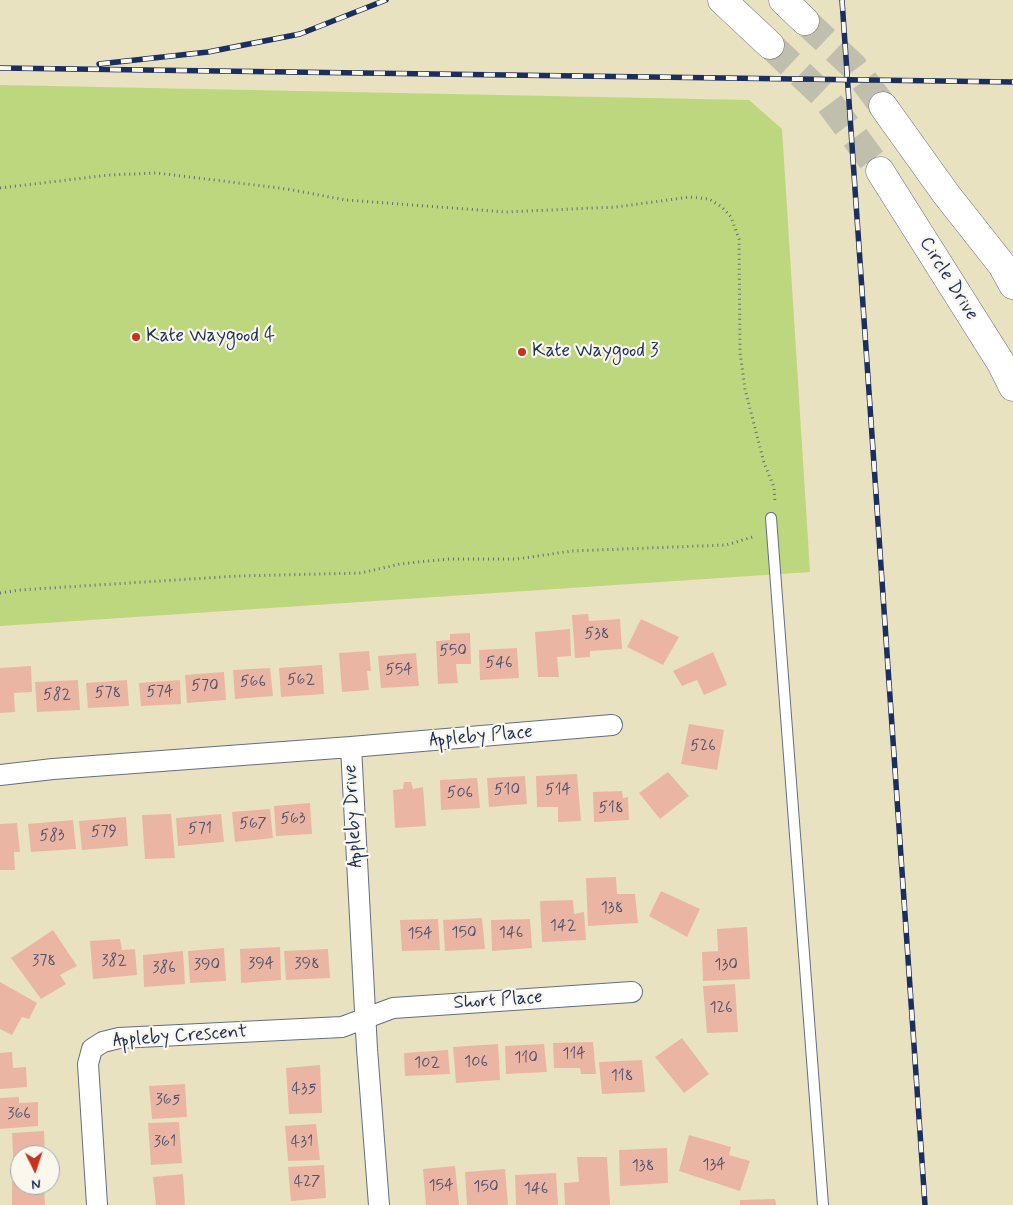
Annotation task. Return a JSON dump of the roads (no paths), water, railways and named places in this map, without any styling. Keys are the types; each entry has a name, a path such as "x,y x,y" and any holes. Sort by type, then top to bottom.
{"highway":[{"path":"722,0 770,44"},
{"path":"783,0 805,21"},
{"path":"884,106 946,194 1002,265 1013,285"},
{"name":"Circle Drive","path":"880,171 1001,363 1013,387"}],"street":[{"name":"Appleby Place","path":"350,747 612,725"},
{"name":"Appleby Drive","path":"0,775 53,769 350,747 379,1205"},
{"name":"Short Place","path":"366,1018 394,1008 632,992"},
{"name":"Appleby Crescent","path":"97,1205 88,1064 92,1049 103,1042 118,1038 342,1027 366,1018"}],"lane":[{"path":"771,518 822,1205"}],"tunnel":[{"path":"805,21 853,66 883,106"},
{"path":"770,45 825,97 880,171"}],"railway":[{"path":"99,64 208,52 300,34 386,0"},
{"path":"842,0 925,1205"},
{"path":"0,68 1013,82"}],"place":[{"name":"Kate Waygood 4","path":"136,337"},
{"name":"Kate Waygood 3","path":"522,352"}]}
